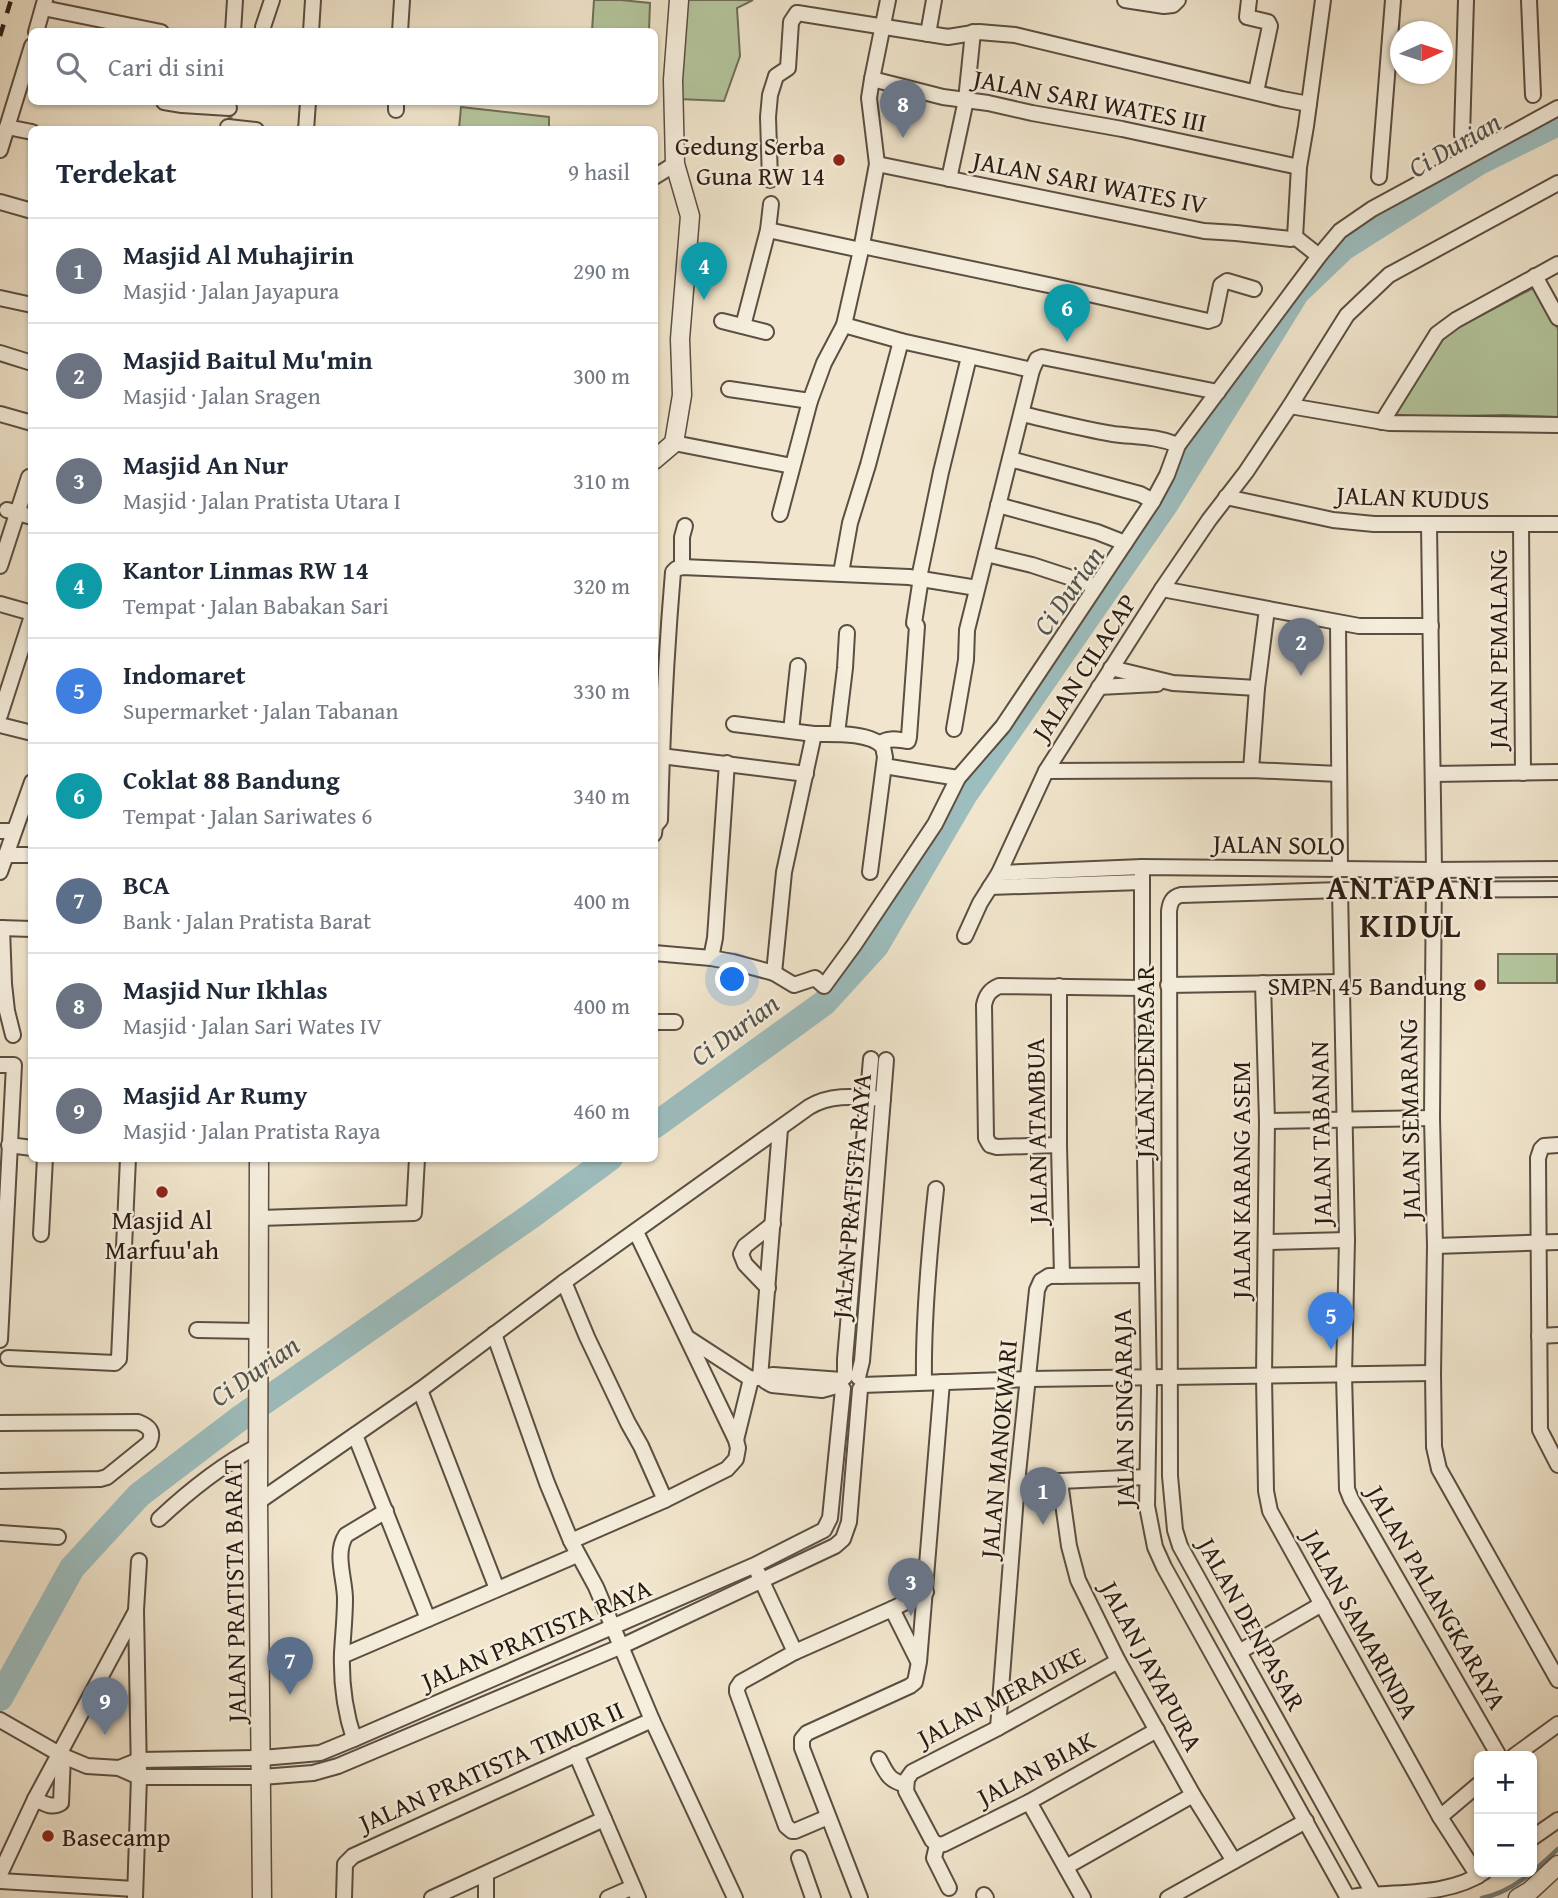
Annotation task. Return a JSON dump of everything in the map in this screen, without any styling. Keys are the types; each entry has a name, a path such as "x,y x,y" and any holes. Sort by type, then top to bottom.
{"street":[{"path":"233,28 235,0"},
{"path":"263,27 272,0"},
{"path":"312,28 313,0"},
{"path":"400,28 402,0"},
{"path":"658,457 674,443 682,395 680,339 690,216 675,164 673,80 680,0"},
{"path":"780,514 810,401 824,363 844,326 862,248 877,164 870,113 872,79 888,0"},
{"path":"928,34 934,0"},
{"path":"1125,0 1164,6 1173,5 1178,0"},
{"path":"1249,0 1247,17 1264,20 1270,26 1256,92"},
{"path":"1319,256 1295,237 1299,167 1323,0"},
{"path":"1379,177 1393,0"},
{"path":"1462,135 1466,0"},
{"path":"1529,0 1533,95"},
{"path":"37,28 44,4 131,28"},
{"path":"770,180 770,95 776,76 788,68 791,22 797,13 948,37 973,32 1015,35 1308,104"},
{"path":"949,179 966,100 973,32"},
{"path":"0,150 28,60"},
{"name":"JALAN SARI WATES III","path":"872,79 943,97 1122,129 1299,167"},
{"path":"182,105 229,105 228,126"},
{"path":"306,126 308,105"},
{"path":"658,953 711,958 774,973 794,985 815,978 824,986 935,824 958,778 1003,726 1153,501 1167,475 1178,445 1319,256 1340,231 1372,209 1558,108"},
{"path":"8,127 28,131"},
{"path":"658,175 675,164"},
{"name":"JALAN SARI WATES IV","path":"877,164 1204,232 1291,239 1295,237"},
{"name":"JALAN CILACAP","path":"965,936 999,873 1046,771 1163,589 1290,406 1348,315 1389,275 1558,185"},
{"path":"0,202 28,210"},
{"path":"743,326 768,230 771,204"},
{"path":"768,230 1053,286 1208,321 1214,319 1225,282 1254,289"},
{"path":"1382,422 1437,334 1456,320 1558,264"},
{"path":"1535,276 1558,317"},
{"path":"0,298 28,304"},
{"path":"722,321 766,332"},
{"path":"844,326 1032,370"},
{"path":"841,573 850,523 901,341"},
{"path":"0,353 28,362"},
{"path":"881,743 895,739 908,741 909,737 917,626 914,623 920,578 969,357"},
{"path":"954,729 966,660 967,630 1037,359 1181,383 1218,392"},
{"path":"730,389 810,401"},
{"path":"1290,406 1382,422 1558,425"},
{"path":"0,414 28,422"},
{"path":"1021,414 1080,428 1158,439 1178,445"},
{"path":"674,443 792,466"},
{"path":"1010,459 1140,494 1153,501"},
{"path":"0,566 28,481"},
{"name":"JALAN KUDUS","path":"1226,497 1333,520 1374,524 1558,524"},
{"path":"998,505 1097,532 1125,543"},
{"name":"JALAN PEMALANG","path":"1521,524 1523,773"},
{"name":"JALAN SEMARANG","path":"1429,525 1433,774 1434,1447 1438,1469 1558,1680"},
{"path":"682,567 682,537 685,526"},
{"path":"986,554 1032,565 1096,586"},
{"path":"658,822 661,632 673,572 676,569 682,567 841,573 920,578 977,588"},
{"path":"1163,589 1338,623 1360,626 1431,626"},
{"path":"0,604 28,614"},
{"path":"1251,770 1257,688 1267,609"},
{"path":"1338,623 1340,869"},
{"path":"0,715 28,628"},
{"path":"837,734 847,633"},
{"path":"791,731 798,666"},
{"path":"1111,668 1172,683"},
{"path":"1100,687 1172,683 1257,688"},
{"path":"734,724 814,734 837,734 874,739 881,743 884,766 870,872"},
{"path":"0,725 28,732"},
{"path":"774,973 783,872 814,734"},
{"path":"661,756 806,774"},
{"path":"711,958 715,938 727,763"},
{"path":"884,766 958,778"},
{"path":"1046,771 1251,770 1339,774"},
{"path":"1433,774 1558,772"},
{"path":"0,872 6,855 7,831 28,790"},
{"path":"6,855 28,855"},
{"name":"JALAN SOLO","path":"999,873 1142,867 1340,869 1433,881 1558,869"},
{"name":"JALAN SINGARAJA","path":"1142,867 1146,1275 1160,1378 1147,1477 1147,1506 1155,1547 1348,1898"},
{"path":"1340,890 1433,881 1558,889"},
{"path":"990,887 1142,882"},
{"name":"JALAN DENPASAR","path":"1340,890 1176,896 1172,900 1169,911 1160,1378 1175,1530 1180,1546 1373,1893"},
{"name":"JALAN TABANAN","path":"1340,890 1347,1240 1344,1375"},
{"path":"13,1035 4,985 1,928 28,929"},
{"path":"1168,985 1342,982"},
{"name":"JALAN KARANG ASEM","path":"1263,984 1267,1121 1264,1377"},
{"path":"1059,1145 997,1147 990,1145 986,1138 984,1005 988,992 999,986 1143,988"},
{"name":"JALAN ATAMBUA","path":"1059,986 1062,1276"},
{"path":"658,1022 675,1022"},
{"name":"JALAN PRATISTA RAYA","path":"139,1777 262,1777 325,1770 622,1646 835,1546 843,1539 849,1522 850,1383 845,1359 871,1059"},
{"name":"JALAN PRATISTA RAYA","path":"119,1768 139,1760 262,1758 320,1752 755,1565 824,1530 829,1523 850,1383 862,1361 886,1060"},
{"path":"0,1065 13,1065 0,1340"},
{"path":"258,1502 420,1390 564,1282 820,1100 831,1097 883,1099"},
{"path":"1267,1121 1432,1118"},
{"path":"736,1440 756,1379 768,1289 780,1129"},
{"path":"9,1145 28,1147"},
{"path":"1558,1146 1544,1146 1538,1158 1540,1430 1558,1465"},
{"path":"41,1234 45,1162"},
{"path":"8,1358 115,1363 119,1359 128,1162"},
{"name":"JALAN PRATISTA BARAT","path":"259,1162 258,1502 262,1898"},
{"path":"260,1218 412,1213 417,1162"},
{"path":"924,1382 923,1335 936,1189"},
{"path":"768,1289 745,1264 741,1254 745,1246 774,1224"},
{"path":"342,1656 497,1589 727,1469 736,1459 736,1440 636,1232"},
{"path":"1266,1242 1347,1240"},
{"path":"1435,1246 1558,1242"},
{"path":"1062,1276 1146,1275"},
{"name":"JALAN MANOKWARI","path":"998,1728 1017,1483 1037,1290 1041,1282 1049,1276 1062,1276"},
{"path":"564,1282 587,1337 665,1500"},
{"path":"197,1330 259,1331"},
{"path":"494,1334 547,1483 574,1548 596,1587 652,1720 735,1898"},
{"path":"1539,1336 1558,1335"},
{"path":"687,1338 756,1379 773,1375 850,1383 1433,1373"},
{"name":"JALAN PALANGKARAYA","path":"1344,1375 1347,1489 1351,1499 1496,1751"},
{"name":"JALAN SAMARINDA","path":"1264,1377 1266,1492 1270,1511 1440,1817 1474,1864"},
{"path":"859,1898 802,1748 802,1739 804,1735 915,1682 926,1592 942,1382"},
{"path":"420,1390 497,1589"},
{"path":"0,1423 138,1422 147,1426 152,1437 149,1443 107,1477 0,1481"},
{"path":"1542,1435 1558,1434"},
{"path":"355,1435 428,1619"},
{"path":"159,1519 200,1482 225,1464 258,1446"},
{"path":"1017,1483 1147,1477"},
{"name":"JALAN JAYAPURA","path":"1060,1482 1069,1546 1078,1580 1118,1661 1193,1795 1234,1861"},
{"path":"354,1739 343,1690 345,1601 340,1551 346,1535 386,1511"},
{"path":"0,1533 58,1537"},
{"path":"0,1881 135,1893 139,1777 136,1610 139,1561"},
{"path":"755,1565 795,1652"},
{"path":"828,1816 795,1831 786,1826 737,1688 741,1682 795,1652 926,1592"},
{"path":"1239,1652 1322,1604"},
{"path":"892,1609 919,1662"},
{"path":"0,1874 34,1799 61,1755 136,1610"},
{"name":"JALAN MERAUKE","path":"949,1888 934,1858 937,1845 906,1791 908,1776 1118,1661"},
{"name":"JALAN PRATISTA TIMUR II","path":"344,1898 345,1864 353,1856 652,1720"},
{"path":"5,1723 61,1755 88,1766 119,1768 139,1777"},
{"path":"1521,1751 1558,1724"},
{"name":"JALAN BIAK","path":"937,1845 944,1844 1028,1801 1157,1731"},
{"path":"576,1754 636,1892 608,1898"},
{"path":"34,1799 51,1806 61,1803 61,1755"},
{"path":"301,1756 303,1774"},
{"path":"879,1759 889,1778 906,1785"},
{"path":"1440,1817 1474,1788"},
{"path":"1066,1867 1193,1795"},
{"path":"1028,1801 1083,1898"},
{"path":"432,1898 604,1819"},
{"path":"1537,1835 1558,1820"},
{"path":"1168,1898 1306,1821"},
{"path":"799,1858 813,1898"},
{"path":"1518,1898 1530,1891 1558,1865"},
{"path":"486,1874 486,1898"},
{"path":"1348,1898 1373,1893 1447,1887 1474,1877"}],"green space":[{"path":"594,0 650,3 649,28 592,28"},
{"path":"680,0 753,0 737,8 740,56 724,101 678,99"},
{"path":"461,107 549,117 549,126 459,126"},
{"path":"1535,287 1558,329 1558,417 1393,415 1441,340 1459,327"},
{"path":"1498,954 1557,954 1557,983 1498,983"}],"waterway":[{"path":"230,119 231,105"},
{"name":"Ci Durian","path":"658,1123 824,1003 876,946 965,794 1167,502 1297,292 1343,248 1479,162 1558,123"},
{"name":"Ci Durian","path":"0,1698 72,1568 139,1495 239,1419 605,1162"},
{"path":"1482,1898 1513,1886 1558,1849"}],"railway":[{"path":"0,36 11,0"}],"place":[{"name":"Masjid Nur Ikhlas","path":"903,138"},
{"name":"Gedung Serba Guna RW 14","path":"839,160"},
{"name":"Kantor Linmas RW 14","path":"704,300"},
{"name":"Coklat 88 Bandung","path":"1067,342"},
{"name":"Masjid Baitul Mu'min","path":"1301,676"},
{"name":"SMPN 45 Bandung","path":"1480,985"},
{"name":"Masjid Al Marfuu'ah","path":"162,1192"},
{"name":"Indomaret","path":"1331,1350"},
{"name":"Masjid Al Muhajirin","path":"1043,1525"},
{"name":"Masjid An Nur","path":"911,1616"},
{"name":"BCA","path":"290,1695"},
{"name":"Masjid Ar Rumy","path":"105,1735"},
{"name":"Basecamp","path":"48,1836"}],"district":[{"name":"ANTAPANI KIDUL","path":"1411,906"}]}
